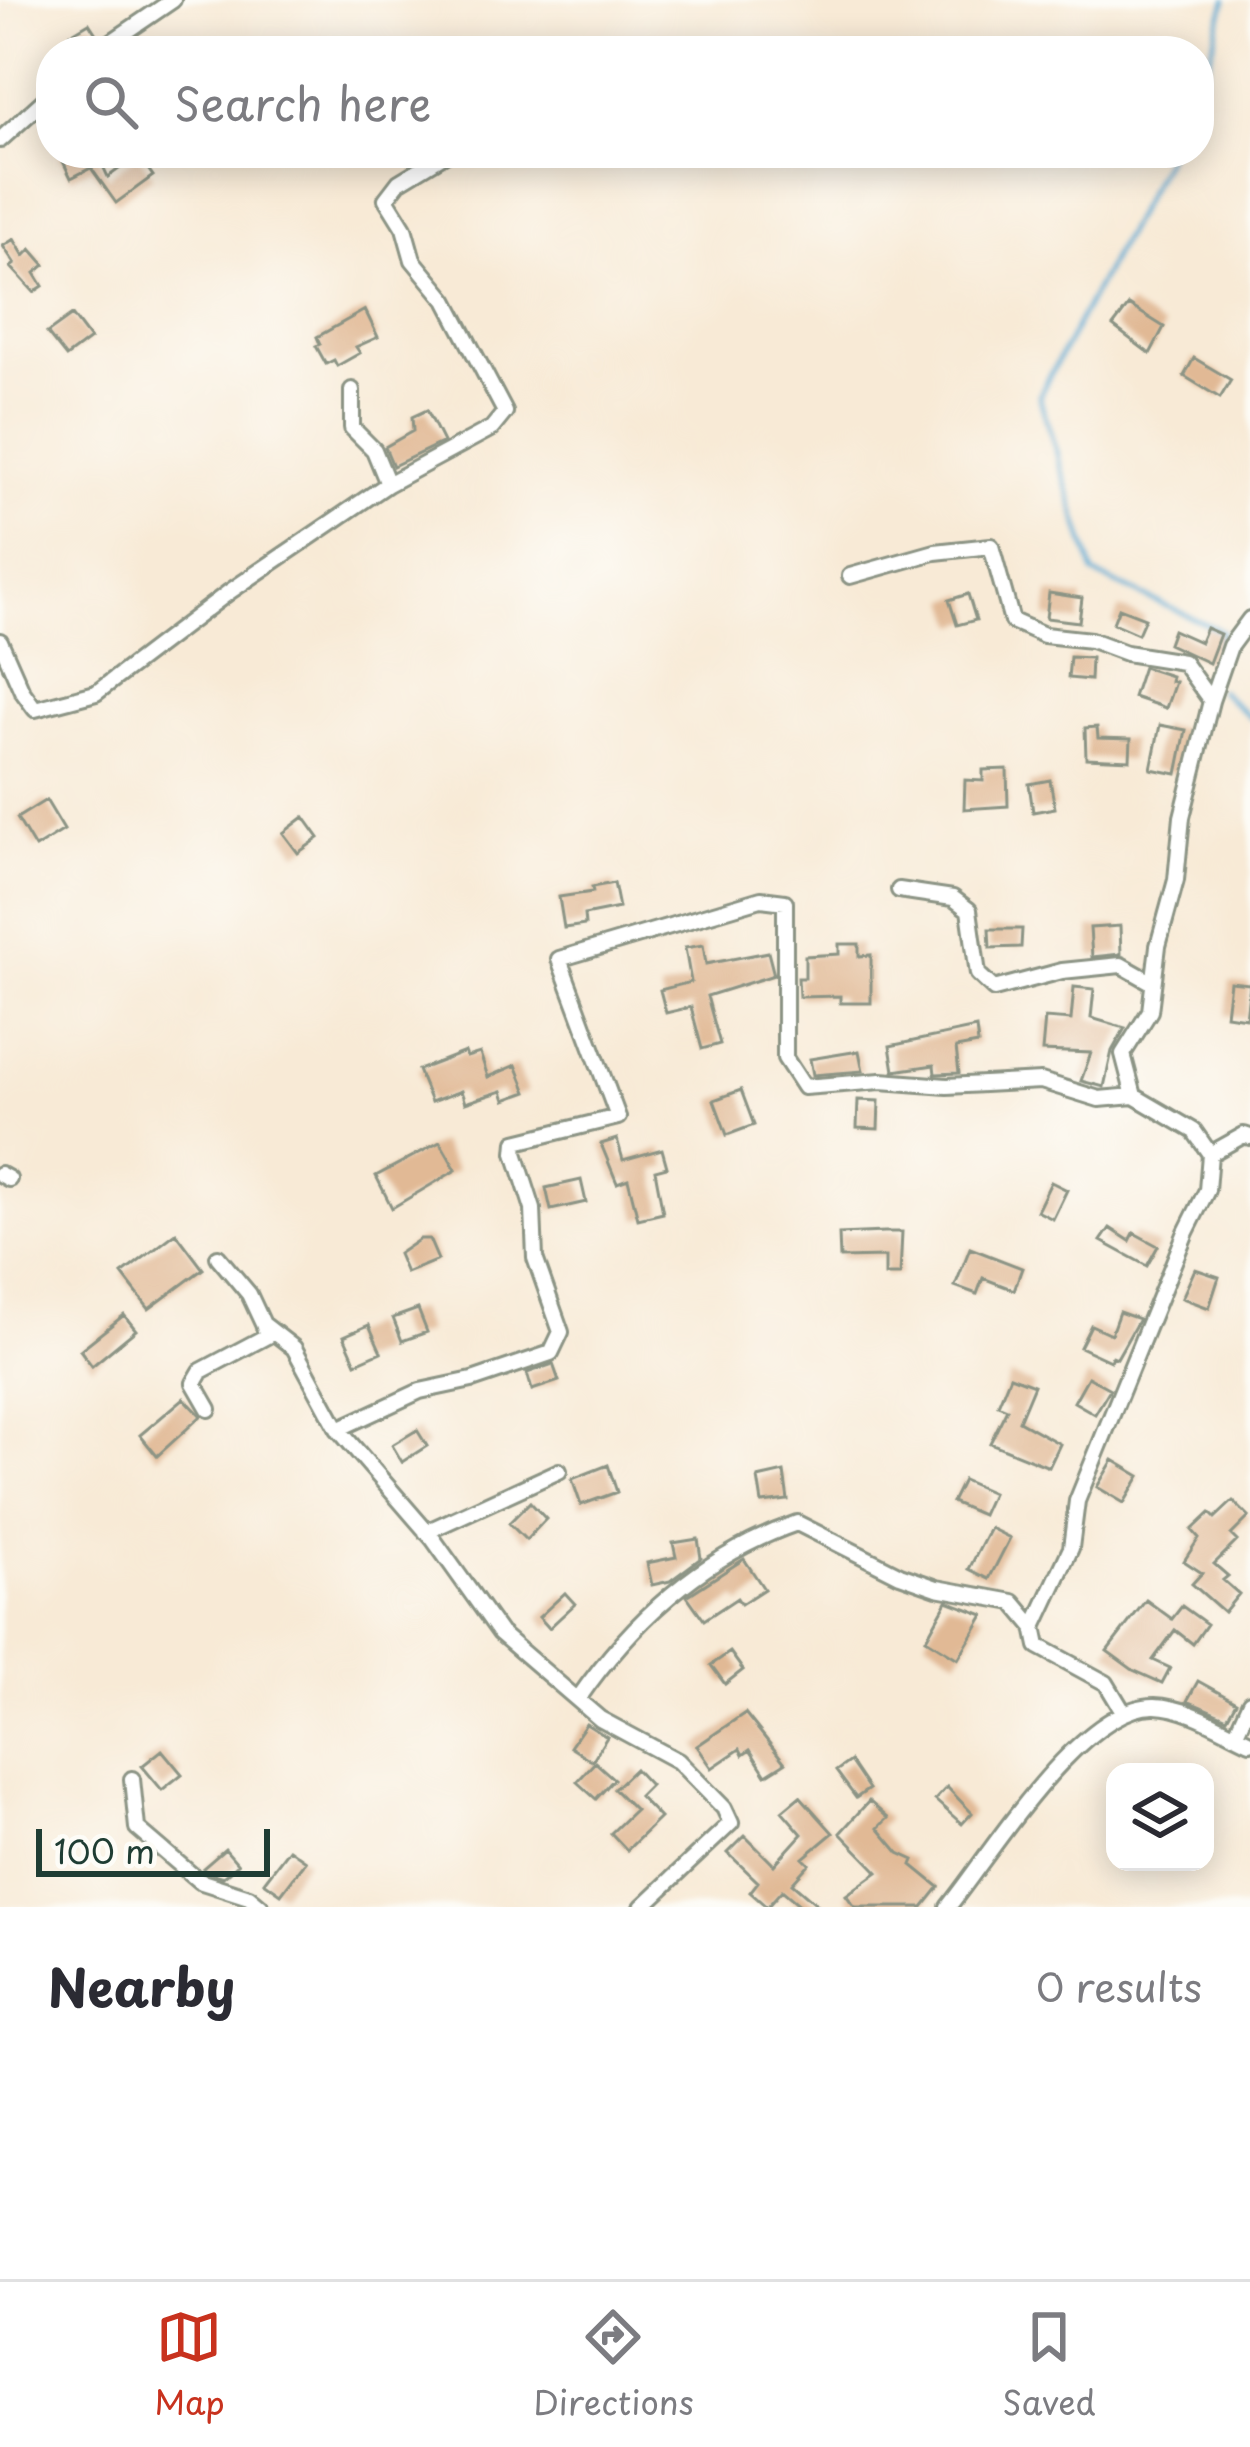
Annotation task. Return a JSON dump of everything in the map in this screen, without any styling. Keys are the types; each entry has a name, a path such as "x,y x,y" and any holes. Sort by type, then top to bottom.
{"street":[{"path":"120,36 173,0"},
{"path":"0,140 36,108"},
{"path":"0,641 34,709 96,693 229,592 388,484 492,428 505,412 446,300 413,260 404,228 386,199 399,182 422,168"},
{"path":"352,390 352,428 374,450 388,484"},
{"path":"850,576 935,552 991,546 1012,621 1044,635 1091,640 1126,653 1183,662 1210,701"},
{"path":"1134,1096 1124,1054 1150,1011 1158,946 1176,880 1182,818 1210,701 1231,646 1250,620"},
{"path":"899,890 952,898 969,910 978,974 994,989 1061,971 1120,965 1153,983"},
{"path":"338,1429 420,1391 472,1380 551,1353 561,1331 535,1258 533,1209 515,1153 517,1142 618,1117 559,959 761,898 785,902 785,1058 804,1087 881,1081 947,1086 1041,1081 1099,1099 1134,1096 1195,1131 1210,1154 1208,1190 1186,1232 1077,1501 1071,1548 1034,1627"},
{"path":"1210,1154 1226,1142 1250,1137"},
{"path":"209,1409 194,1383 201,1371 267,1336 249,1294 218,1257"},
{"path":"263,1324 294,1348 338,1429 426,1532 500,1634 600,1719 679,1760 724,1808 731,1823 642,1907"},
{"path":"426,1532 559,1471"},
{"path":"578,1699 607,1657 673,1591 748,1540 797,1523 901,1575 937,1588 1013,1602 1034,1627 1038,1646 1106,1683 1124,1713"},
{"path":"948,1907 1055,1768 1093,1731 1124,1713 1156,1706 1243,1738 1250,1702"},
{"path":"132,1779 137,1828 199,1881 249,1897 261,1907"}],"building":[{"path":"89,23 97,36 67,36"},
{"path":"66,168 91,168 71,178"},
{"path":"91,168 104,168 108,177 120,168 147,168 153,176 116,203"},
{"path":"14,239 24,256 31,249 45,265 35,273 43,286 34,292 11,267 15,264 3,246"},
{"path":"1129,305 1164,327 1150,354 1113,326"},
{"path":"365,310 378,337 356,347 360,353 337,366 334,360 326,364 316,346 320,344 317,337"},
{"path":"72,315 90,339 66,357 47,333"},
{"path":"1194,358 1231,380 1220,398 1184,376"},
{"path":"427,410 443,442 393,466 385,447 413,431 412,417"},
{"path":"1049,593 1082,598 1079,622 1046,618"},
{"path":"968,594 976,620 957,625 949,600"},
{"path":"1119,608 1145,618 1138,634 1113,623"},
{"path":"1206,628 1220,634 1209,663 1168,644 1173,630 1200,642"},
{"path":"1070,657 1091,658 1090,680 1068,678"},
{"path":"1143,667 1171,676 1170,681 1175,682 1166,708 1133,697"},
{"path":"1160,725 1186,730 1177,774 1151,769"},
{"path":"1097,727 1098,738 1131,739 1130,760 1086,758 1085,728"},
{"path":"1007,769 1008,806 964,809 965,780 983,781 983,770"},
{"path":"1050,780 1055,808 1033,812 1029,784"},
{"path":"46,800 64,830 35,848 17,818"},
{"path":"304,817 319,838 298,853 283,833"},
{"path":"614,883 619,908 584,915 585,925 564,928 559,897"},
{"path":"1120,926 1121,954 1092,957 1090,928"},
{"path":"989,929 1022,929 1021,947 990,948"},
{"path":"839,944 859,944 859,956 871,955 871,1003 840,1003 840,996 799,997 798,978 805,978 805,956 839,954"},
{"path":"703,945 706,964 768,952 774,975 707,996 720,1044 702,1049 691,1007 666,1013 660,990 691,982 685,948"},
{"path":"1230,982 1250,984 1246,1018 1226,1015"},
{"path":"1074,987 1094,989 1091,1018 1125,1028 1112,1051 1104,1087 1081,1081 1091,1053 1042,1051 1045,1018 1071,1020"},
{"path":"976,1028 978,1044 956,1048 959,1073 935,1074 934,1065 894,1071 890,1046"},
{"path":"859,1051 863,1071 813,1075 810,1059"},
{"path":"465,1052 467,1057 480,1053 488,1077 516,1065 527,1092 505,1100 502,1091 465,1103 461,1091 431,1102 418,1070"},
{"path":"741,1090 754,1125 727,1135 714,1100"},
{"path":"858,1100 879,1101 878,1129 857,1128"},
{"path":"617,1139 623,1160 662,1149 667,1167 655,1170 663,1213 638,1219 628,1179 617,1183 601,1144"},
{"path":"440,1142 456,1170 392,1208 376,1176"},
{"path":"581,1180 586,1202 551,1210 546,1188"},
{"path":"1051,1182 1067,1190 1053,1219 1037,1211"},
{"path":"1110,1228 1130,1241 1134,1233 1158,1246 1147,1266 1101,1241"},
{"path":"902,1232 900,1275 885,1275 885,1257 840,1258 839,1234"},
{"path":"176,1233 203,1269 149,1309 122,1274"},
{"path":"420,1239 429,1239 438,1260 406,1273 398,1254"},
{"path":"970,1248 1022,1268 1014,1290 983,1278 977,1294 955,1286"},
{"path":"1195,1269 1219,1277 1209,1308 1182,1298"},
{"path":"418,1309 427,1332 402,1341 393,1318"},
{"path":"1119,1312 1139,1319 1117,1358 1112,1356 1110,1361 1080,1347 1091,1325 1111,1334"},
{"path":"124,1315 136,1330 92,1366 80,1350"},
{"path":"369,1325 381,1352 356,1363 344,1336"},
{"path":"553,1364 559,1381 532,1390 527,1373"},
{"path":"1010,1376 1034,1385 1019,1421 1060,1444 1049,1467 990,1443 1007,1409 998,1405"},
{"path":"1088,1377 1110,1389 1095,1414 1074,1402"},
{"path":"184,1398 201,1416 157,1456 140,1435"},
{"path":"417,1430 427,1446 402,1462 392,1445"},
{"path":"1113,1460 1140,1476 1124,1503 1097,1487"},
{"path":"608,1465 617,1492 581,1505 572,1479"},
{"path":"784,1472 788,1500 762,1503 758,1478"},
{"path":"963,1480 992,1493 982,1515 952,1502"},
{"path":"1233,1501 1249,1517 1231,1535 1237,1541 1214,1564 1239,1594 1224,1612 1192,1584 1202,1573 1184,1561 1199,1538 1192,1530"},
{"path":"530,1502 546,1519 526,1540 509,1523"},
{"path":"990,1528 1010,1538 989,1579 969,1569"},
{"path":"698,1539 701,1558 670,1581 652,1585 647,1563 676,1557 673,1543"},
{"path":"744,1559 764,1589 741,1604 737,1598 704,1620 687,1596"},
{"path":"565,1593 575,1604 549,1628 539,1617"},
{"path":"1146,1600 1172,1619 1182,1606 1207,1624 1193,1644 1175,1630 1153,1660 1170,1668 1162,1683 1107,1651"},
{"path":"947,1601 984,1615 958,1659 926,1639"},
{"path":"730,1652 743,1670 725,1684 711,1665"},
{"path":"1198,1681 1236,1702 1227,1718 1187,1701"},
{"path":"745,1713 785,1763 766,1775 750,1750 743,1755 740,1749 712,1768 697,1746"},
{"path":"586,1724 607,1737 592,1761 570,1747"},
{"path":"162,1750 182,1774 162,1790 142,1766"},
{"path":"850,1761 869,1789 856,1798 836,1771"},
{"path":"595,1762 614,1779 596,1799 577,1782"},
{"path":"635,1769 650,1785 639,1796 660,1818 627,1850 611,1833 635,1810 614,1789"},
{"path":"947,1787 972,1813 962,1824 935,1800"},
{"path":"800,1796 833,1833 803,1858 809,1864 792,1883 820,1907 802,1907 782,1890 767,1907 750,1892 758,1882 728,1853 745,1836 774,1865 802,1834 782,1811"},
{"path":"869,1801 888,1818 878,1828 939,1887 923,1907 855,1907 846,1895 878,1872 840,1833"},
{"path":"225,1849 238,1864 223,1877 207,1872 203,1868"},
{"path":"289,1849 306,1861 281,1894 264,1882"}],"waterway":[{"path":"1214,42 1226,0"},
{"path":"1160,168 1039,396 1094,574 1222,631 1215,671"},
{"path":"1219,690 1250,718"}]}
